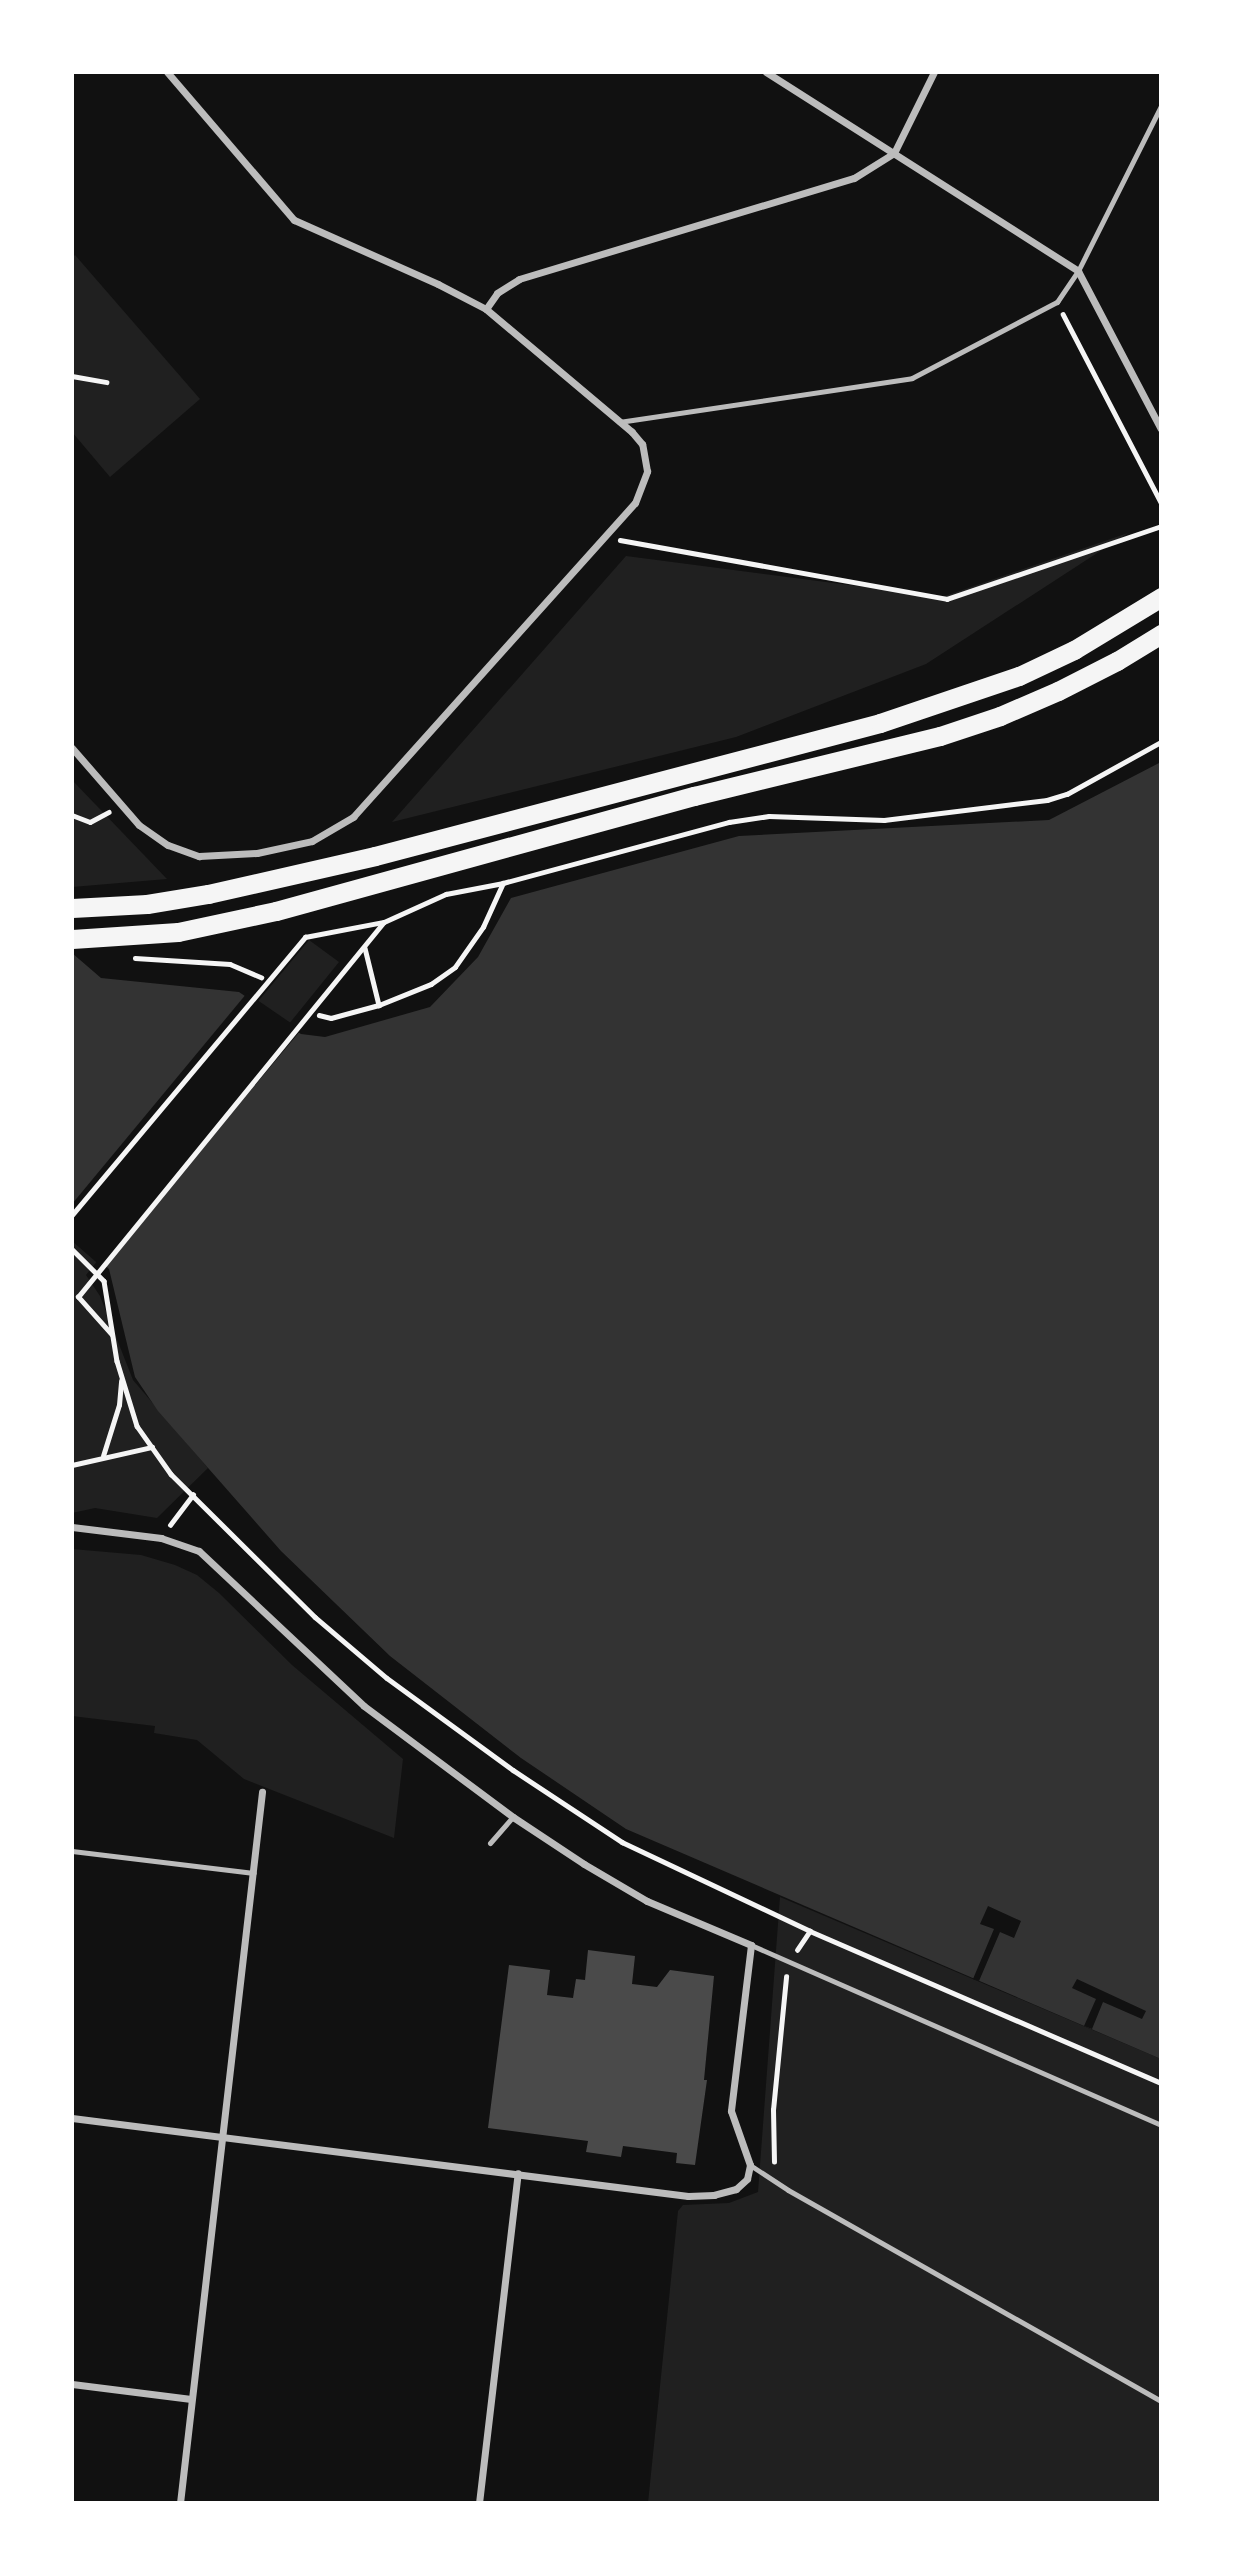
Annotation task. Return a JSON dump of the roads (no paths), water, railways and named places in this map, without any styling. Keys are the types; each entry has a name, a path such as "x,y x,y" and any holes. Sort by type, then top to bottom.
{"highway":[{"path":"72,908 146,904 375,856 927,709 1030,671 1074,650 1161,597"},
{"path":"72,939 178,932 276,911 694,796 940,736 1000,716 1058,691 1161,634"}],"street":[{"path":"72,748 139,825 168,845 200,856 257,853 313,841 354,817 635,503 647,471 642,444 486,309 438,284 294,220 167,72"},
{"path":"766,72 1078,271 1161,429"},
{"path":"486,309 497,293 519,279 854,178 894,153 934,72"},
{"path":"72,1527 161,1538 199,1551 364,1706 513,1817 584,1864 647,1901 751,1945 731,2111 750,2165 747,2179 736,2189 714,2195 688,2196 72,2118"},
{"path":"180,2503 262,1792"},
{"path":"479,2503 518,2173"},
{"path":"72,2384 191,2399"}],"lane":[{"path":"619,422 912,378 1057,302 1078,271 1161,106"},
{"path":"490,1843 513,1817"},
{"path":"72,1850 254,1872"},
{"path":"751,1945 1161,2125"},
{"path":"750,2165 788,2190 1161,2401"}]}
